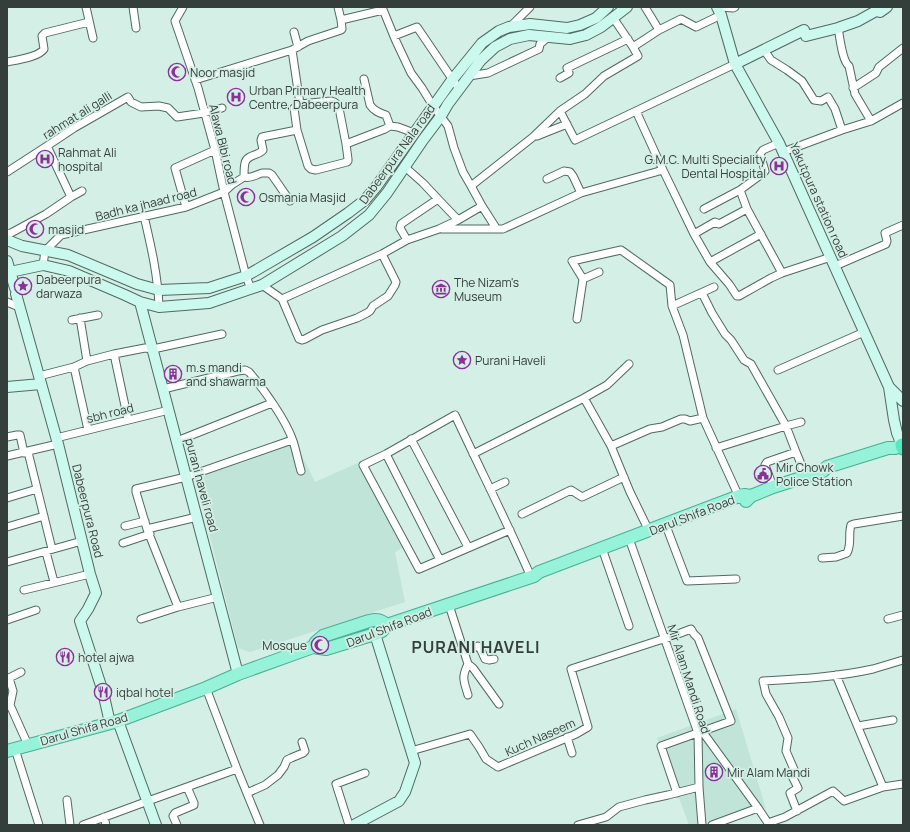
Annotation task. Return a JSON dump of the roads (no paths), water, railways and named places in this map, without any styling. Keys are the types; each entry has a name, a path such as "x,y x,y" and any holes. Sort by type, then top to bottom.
{"main road":[{"name":"Darul Shifa Road","path":"11,750 118,721 206,688 238,674 313,647 326,649 375,634 382,631 388,625 533,576 539,572 649,531 825,469 829,473 890,453 901,446"},
{"path":"533,576 542,577 552,574 668,530 744,498"},
{"path":"313,647 316,642 324,636 376,619 388,625"}],"street":[{"path":"86,7 93,38"},
{"path":"133,7 136,28"},
{"name":"Alawa Bibi road","path":"183,7 175,22 195,80 215,150 224,192 246,276 251,289"},
{"path":"195,80 295,49 308,41 341,30 341,20 338,7"},
{"path":"510,27 530,7"},
{"name":"Dabeerpura Nala road","path":"7,240 22,246 68,255 137,284 159,290 209,288 246,276 313,237 365,200 376,187 452,80 482,43 499,31 510,27 530,24 567,28 580,25 596,18 608,7"},
{"name":"Dabeerpura Nala road","path":"9,275 43,265 69,271 140,302 159,307 209,303 262,285 342,236 369,215 387,193 459,89 481,60 495,47 510,38 529,35 570,39 586,35 614,19 627,7"},
{"path":"645,7 659,30"},
{"path":"633,47 659,30 681,19 696,27 719,10 735,7"},
{"path":"560,111 575,140 804,30 806,36 838,28 858,21 876,11 880,12 887,7"},
{"path":"341,20 382,9 411,73 448,126 463,172 496,228"},
{"name":"Yakutpura station road","path":"719,10 735,64 781,147 889,387 903,401"},
{"path":"596,18 602,27"},
{"path":"471,186 533,137 560,111 585,94 604,76 638,56 614,19"},
{"path":"7,62 35,55 43,51 42,36 44,33 89,22"},
{"path":"469,76 488,73 539,49 544,37 542,25"},
{"path":"394,36 418,27 459,89"},
{"path":"838,28 843,54 846,64 849,66 855,94 871,121"},
{"path":"294,32 300,104"},
{"path":"560,78 569,73 567,68 628,39"},
{"path":"853,88 876,73 879,67 903,48"},
{"path":"764,50 771,60 802,81 814,100 821,101 828,97 835,109 842,130"},
{"path":"364,79 370,105 376,111 386,115 390,126"},
{"name":"rahmat ali galli","path":"7,172 74,128 128,97 131,102 141,107 158,106 168,108 177,117 204,113"},
{"path":"331,101 337,103 346,144 347,162 313,170 311,169 307,163 297,130 294,108 300,104 331,101"},
{"path":"704,209 740,190 765,171 760,154 763,150 781,147 871,121 903,103"},
{"path":"204,113 222,108"},
{"path":"636,111 694,234 710,262 737,296 782,273 833,262 886,244 887,241 885,233 903,225"},
{"path":"533,137 567,124"},
{"path":"346,144 390,126 398,127 414,133"},
{"path":"290,201 269,173 262,173 246,178 244,176 244,163 250,157 260,154 263,150 261,140 262,137 297,130"},
{"path":"47,146 71,197"},
{"path":"186,207 175,168 215,150"},
{"path":"405,167 424,183 458,220"},
{"path":"439,229 503,229 581,193 663,170"},
{"path":"547,179 564,171 570,172 581,193"},
{"name":"Badh ka jhaad road","path":"45,250 61,235 186,207 224,192 232,184 244,176"},
{"path":"740,190 747,209 782,273"},
{"path":"7,234 46,214 82,191"},
{"path":"407,240 400,228 401,224 438,199"},
{"path":"282,299 382,254 407,240 439,229 482,206"},
{"path":"694,234 715,222 719,224 747,209"},
{"path":"348,213 357,225"},
{"path":"144,216 159,290 159,307"},
{"path":"710,262 761,234"},
{"path":"43,265 45,250"},
{"path":"577,319 583,279 572,261 621,250 670,285 672,306 683,336 703,418 716,448 744,498"},
{"path":"262,285 282,299 299,339 302,340 322,330 362,317 370,311 373,306 388,296 396,282 382,254"},
{"name":"Dabeerpura Road","path":"7,261 9,275 20,307 57,441 96,593 80,621 110,723 118,721"},
{"path":"583,279 599,272"},
{"path":"672,306 714,287"},
{"path":"702,293 712,313 726,334 744,360 751,364 786,426 806,476"},
{"path":"7,302 20,307"},
{"name":"purani haveli road","path":"140,302 238,674"},
{"path":"72,320 98,315"},
{"path":"80,318 87,361"},
{"path":"778,370 864,332"},
{"path":"7,387 40,380 87,361 114,354 145,348 152,349 222,334"},
{"path":"114,354 128,420"},
{"path":"473,454 607,385 629,364"},
{"path":"74,367 88,430"},
{"path":"163,390 245,370 252,376 283,420 292,440 301,471"},
{"path":"889,387 894,420 901,446"},
{"path":"584,398 611,446 630,492 649,531"},
{"path":"177,441 272,403"},
{"name":"sbh road","path":"7,456 26,452 88,430 168,410"},
{"path":"510,530 419,569 363,465 386,454 455,415 533,576"},
{"path":"611,446 650,429 662,427 681,419 690,421 703,418"},
{"path":"716,448 801,422"},
{"path":"7,437 17,434 20,435 26,452 44,516 54,582"},
{"path":"411,439 468,547"},
{"path":"178,607 148,532 136,490 186,477 292,440"},
{"path":"773,487 765,465 766,463 796,452"},
{"path":"386,454 440,560"},
{"path":"522,514 570,490 582,497 624,477"},
{"path":"490,489 505,482"},
{"path":"7,498 37,488"},
{"path":"7,528 44,516"},
{"path":"822,558 836,557 848,553 851,539 851,525 903,516"},
{"path":"123,543 148,532 197,517"},
{"path":"125,526 145,521"},
{"path":"668,530 687,581 736,579"},
{"path":"7,562 82,541"},
{"name":"Mir Alam Mandi Road","path":"631,544 700,732 699,787 702,825"},
{"path":"604,554 629,626"},
{"path":"24,590 90,574"},
{"path":"141,619 178,607 218,597"},
{"path":"449,605 468,664 473,668 499,704"},
{"path":"7,620 36,610"},
{"path":"888,619 903,615"},
{"path":"665,639 691,629 700,641 731,721 661,746 677,793"},
{"path":"354,825 399,800 405,792 415,763 375,634"},
{"name":"Kuch Naseem","path":"411,751 470,734 486,759 498,767 567,737 588,727 572,669 665,639"},
{"path":"464,651 478,646 485,659 494,659"},
{"path":"797,811 790,793 798,788 792,776 796,774 786,751 788,738 779,717 766,694 763,681 802,679 836,675 874,668 903,660"},
{"path":"468,664 464,671 463,677 468,695"},
{"path":"21,672 10,678 13,691 10,705 28,745"},
{"path":"836,675 883,787"},
{"path":"206,688 260,825"},
{"path":"858,726 893,720"},
{"path":"118,721 156,825"},
{"path":"700,732 768,823 785,817 833,792 844,801 883,787 903,784"},
{"path":"567,737 572,753"},
{"path":"247,793 265,785 278,775 287,760 303,753 305,751 302,742"},
{"path":"11,750 39,825"},
{"path":"83,825 237,769"},
{"path":"349,825 336,784 365,773"},
{"path":"177,825 173,816 175,813 194,805 187,787"},
{"path":"578,825 606,817 619,807 699,787"},
{"path":"67,800 70,825"},
{"path":"712,825 758,808"},
{"path":"104,817 106,825"}],"place":[{"name":"Noor masjid","path":"177,72"},
{"name":"Urban Primary Health Centre, Dabeerpura","path":"236,97"},
{"name":"Rahmat Ali hospital","path":"45,159"},
{"name":"G.M.C. Multi Speciality Dental Hospital","path":"779,166"},
{"name":"Osmania Masjid","path":"246,197"},
{"name":"masjid","path":"35,229"},
{"name":"Dabeerpura darwaza","path":"23,286"},
{"name":"The Nizam's Museum","path":"441,289"},
{"name":"Purani Haveli","path":"462,360"},
{"name":"m.s mandi and shawarma","path":"173,374"},
{"name":"Mir Chowk Police Station","path":"763,474"},
{"name":"Mosque","path":"320,645"},
{"name":"hotel ajwa","path":"65,657"},
{"name":"iqbal hotel","path":"103,692"},
{"name":"Mir Alam Mandi","path":"714,772"}],"district":[{"name":"PURANI HAVELI","path":"476,647"}]}
